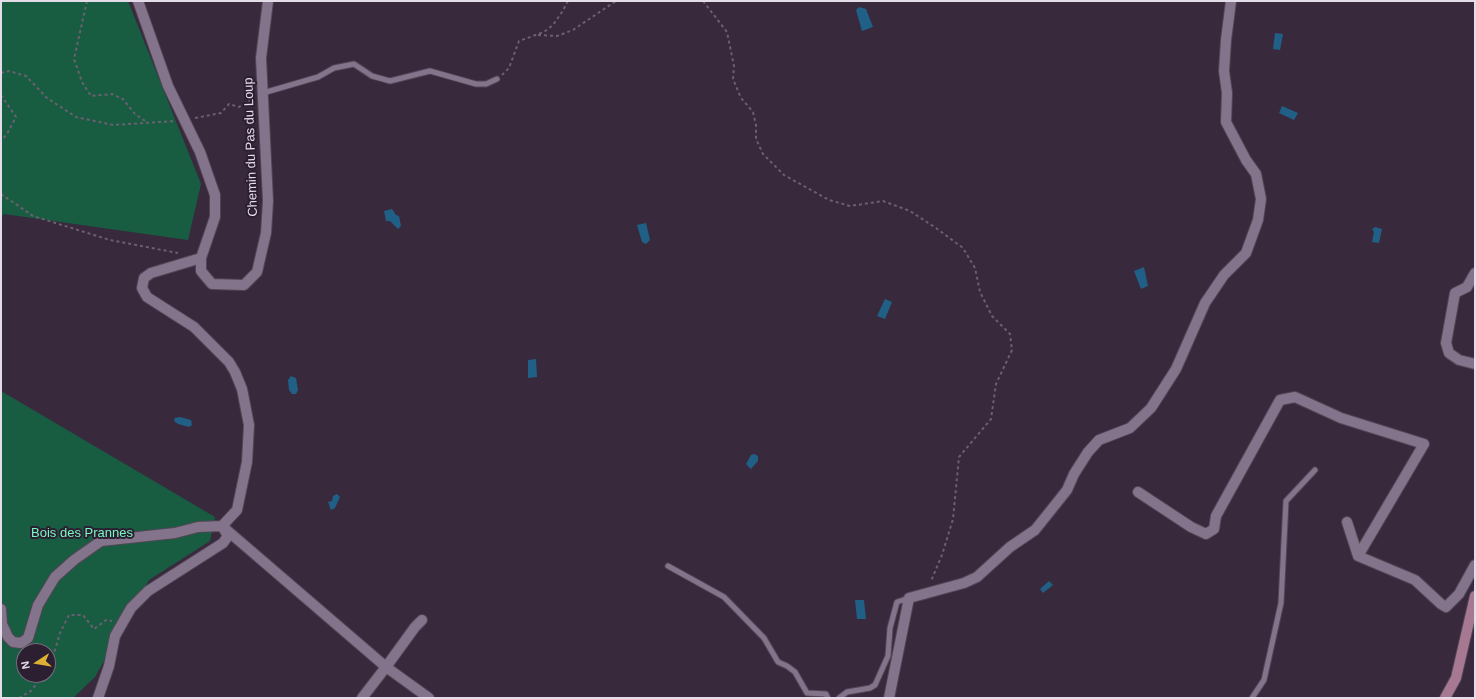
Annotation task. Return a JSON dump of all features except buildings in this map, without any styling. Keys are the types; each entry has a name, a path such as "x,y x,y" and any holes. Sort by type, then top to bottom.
{"street":[{"name":"Chemin du Pas du Loup","path":"138,1 168,86 183,120 200,152 215,195 215,217 202,258 201,271 212,284 244,285 257,272 266,234 268,201 261,58 268,1"},
{"path":"889,698 909,598 964,583 977,577 1010,547 1035,530 1067,490 1074,474 1088,452 1099,440 1130,428 1138,422 1159,397 1176,369 1205,303 1224,275 1246,253 1258,220 1261,200 1256,174 1246,160 1226,122 1227,93 1224,71 1231,1"},
{"path":"202,258 151,273 144,278 142,288 147,298 194,327 229,362 242,389 249,425 247,462 237,510 222,526"},
{"path":"1475,273 1467,287 1455,293 1446,343 1449,354 1459,360 1475,364"},
{"path":"1138,492 1191,527 1206,534 1214,529 1216,516 1280,400 1295,397 1341,418 1424,444 1358,556"},
{"path":"1347,522 1358,556 1415,580 1446,607 1459,594 1475,565"},
{"path":"98,698 109,666 115,636 121,623 132,608 148,591 223,543 228,536 222,526"},
{"path":"1,609 2,624 8,637 13,642 21,643 28,638 38,605 55,577 74,560 101,541 175,533 198,527 222,526 386,667 429,698"},
{"path":"1445,698 1456,678 1475,596"},
{"path":"362,698 415,626 422,620"}],"lane":[{"path":"262,93 318,77 334,68 354,64 372,76 390,81 430,71 476,84 486,84 497,79"},
{"path":"1252,698 1264,680 1281,603 1286,501 1315,470"},
{"path":"668,566 724,596 764,638 778,662 795,672 807,693 826,694 828,698"},
{"path":"839,698 847,692 870,688 875,685 888,656 890,628 897,602 909,598"}],"path":[{"path":"87,1 74,59 82,82 91,96 112,94 123,99 134,114 148,123"},
{"path":"497,79 509,68 519,41 537,35 553,25 568,1"},
{"path":"537,35 557,36 573,30 616,1"},
{"path":"703,1 727,32 734,66 733,79 741,98 753,112 756,125 756,139 763,154 784,176 829,200 850,206 883,201 910,211 936,228 963,248 975,268 980,292 992,316 1010,334 1012,350 996,384 991,419 959,457 953,520 932,580 922,594"},
{"path":"1,73 9,71 26,76 47,98 76,117 113,125 183,120 222,113 229,104 239,107 262,93"},
{"path":"1,95 16,117 7,134 1,141"},
{"path":"1,194 33,216 110,240 179,253"},
{"path":"56,647 60,633 69,615 83,615 94,629 106,620 121,623"},
{"path":"20,698 31,691 37,683"}],"green space":[{"path":"1,1 128,1 201,184 188,240 4,214 1,217"},
{"name":"Bois des Prannes","path":"1,391 215,517 210,541 149,580 95,677 73,698 1,698"}],"water":[{"path":"859,7 866,9 873,27 862,31 856,10"},
{"path":"1275,33 1283,34 1280,50 1273,49"},
{"path":"1282,106 1298,113 1294,120 1279,113"},
{"path":"392,209 396,215 399,216 401,226 398,229 390,221 386,221 384,211"},
{"path":"646,223 650,240 646,244 642,242 637,225"},
{"path":"1375,227 1382,229 1379,243 1372,242 1374,232 1372,229"},
{"path":"1144,267 1148,286 1141,289 1134,271"},
{"path":"885,299 892,302 885,319 877,316"},
{"path":"536,359 537,377 528,378 528,360"},
{"path":"291,376 296,378 298,390 296,394 292,394 289,390 288,380"},
{"path":"180,417 191,420 192,425 189,427 178,424 174,421 175,418"},
{"path":"754,454 758,456 758,461 751,469 746,464 751,455"},
{"path":"337,494 340,497 335,508 331,510 328,502 332,501 333,496"},
{"path":"1049,581 1053,585 1043,593 1040,589"},
{"path":"855,600 864,600 866,619 857,619"}]}
